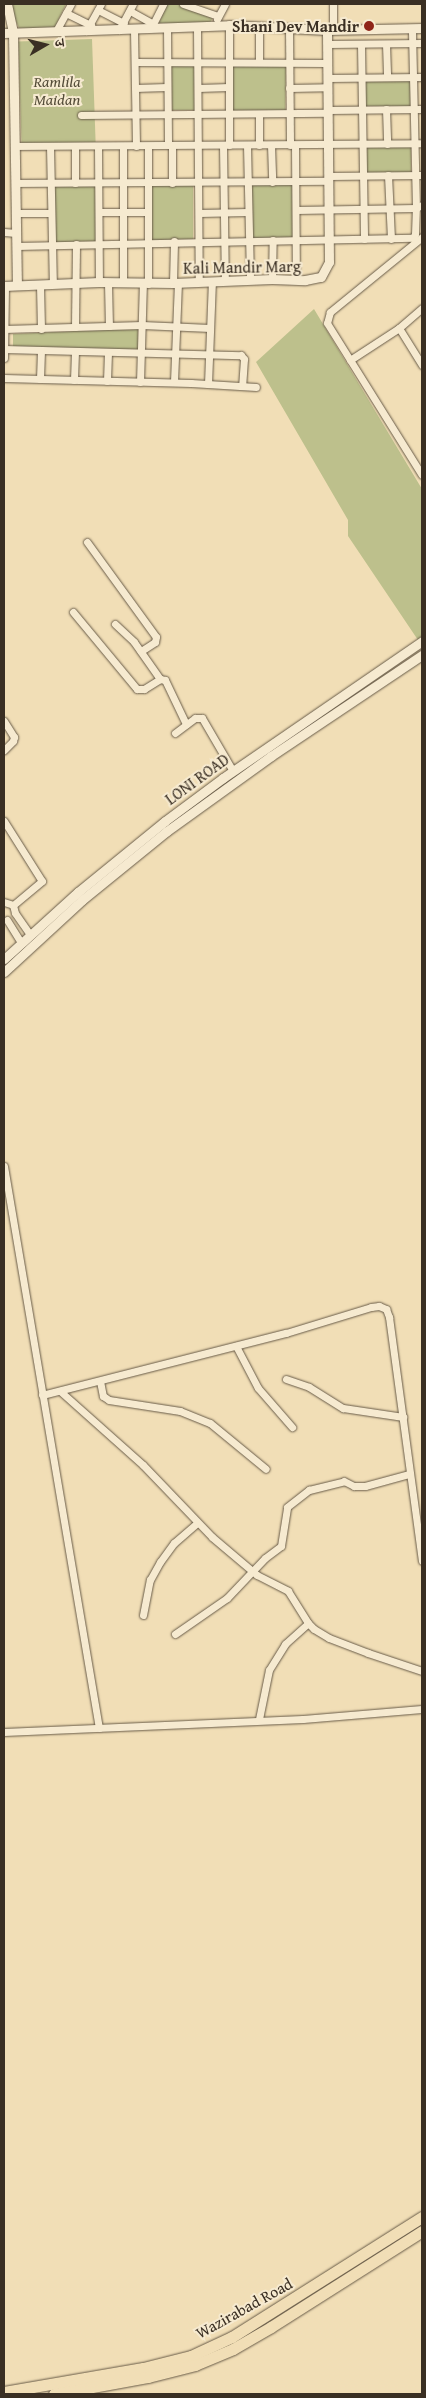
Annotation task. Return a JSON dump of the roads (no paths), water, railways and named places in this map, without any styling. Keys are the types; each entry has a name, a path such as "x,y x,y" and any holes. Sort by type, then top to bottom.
{"highway":[{"name":"Wazirabad Road","path":"4,2392 143,2368 191,2356 232,2337 421,2224"},
{"name":"Wazirabad Road","path":"54,2394 176,2370 194,2365 232,2349 271,2327 421,2224"}],"street":[{"path":"6,4 15,146 17,285"},
{"path":"56,31 71,4"},
{"path":"122,27 133,4"},
{"path":"152,26 163,4"},
{"path":"183,4 218,16"},
{"path":"213,26 225,4"},
{"path":"330,30 332,4"},
{"path":"88,28 100,7 122,27"},
{"path":"130,11 152,26"},
{"path":"66,14 88,28"},
{"path":"9,33 88,28 122,27 134,30 152,26 197,27 229,25 330,30 422,28"},
{"path":"225,280 223,182 229,114 229,25"},
{"path":"259,26 259,62"},
{"path":"167,27 167,87 172,183"},
{"path":"197,27 199,282"},
{"path":"288,28 289,113 296,181 296,280"},
{"path":"16,246 174,241 391,240 413,238 419,206 414,143 412,28"},
{"path":"134,30 136,146"},
{"name":"Kali Mandir Marg","path":"4,286 103,283 146,284 250,279 313,280 321,277 326,271 329,262 328,44 330,30"},
{"path":"328,44 422,43"},
{"path":"360,44 364,239"},
{"path":"386,44 387,77"},
{"path":"135,62 328,63"},
{"path":"289,88 361,78 422,77"},
{"path":"135,88 167,87"},
{"path":"198,88 229,87"},
{"path":"386,109 387,144"},
{"path":"81,115 259,114 422,109"},
{"path":"259,114 259,145"},
{"path":"15,146 422,143"},
{"path":"247,145 250,279"},
{"path":"271,145 272,182"},
{"path":"50,146 53,284"},
{"path":"75,146 75,183"},
{"path":"98,146 100,243 109,326"},
{"path":"123,146 123,283"},
{"path":"140,382 148,242 148,146"},
{"path":"388,175 391,240"},
{"path":"16,183 272,182 362,176 418,175"},
{"path":"296,210 419,206"},
{"path":"99,212 148,212"},
{"path":"199,213 248,212"},
{"path":"15,213 51,213"},
{"path":"4,232 16,233"},
{"path":"422,237 327,316 329,329 422,475"},
{"path":"272,279 273,240"},
{"path":"174,241 176,283 174,382"},
{"path":"75,327 76,244"},
{"path":"208,384 212,281"},
{"path":"40,285 41,329"},
{"path":"4,286 4,358"},
{"path":"350,360 399,328 422,308"},
{"path":"4,329 142,325 210,328"},
{"path":"399,328 422,365"},
{"path":"4,349 243,356 242,386"},
{"path":"40,379 42,350"},
{"path":"74,380 75,352"},
{"path":"107,381 108,352"},
{"path":"4,378 174,382 256,387"},
{"path":"87,542 156,638 155,642 141,651"},
{"path":"73,612 137,689 144,689 160,679"},
{"path":"115,624 141,651 160,679 167,683 186,724"},
{"name":"LONI ROAD","path":"4,959 29,933 121,856 233,771 422,641"},
{"name":"LONI ROAD","path":"4,972 82,900 167,831 271,756 422,655"},
{"path":"175,733 197,717 202,718 233,771"},
{"path":"4,721 14,737 13,741 4,750"},
{"path":"4,821 42,881 13,905"},
{"path":"4,901 13,905"},
{"path":"13,905 15,913 29,933"},
{"path":"15,913 5,920 21,942"},
{"path":"4,1166 99,1728"},
{"path":"42,1395 236,1346 379,1306 386,1309 389,1317 422,1562"},
{"path":"236,1346 258,1388 292,1427"},
{"path":"286,1379 309,1387 343,1408 403,1417"},
{"path":"100,1380 103,1396 109,1400 180,1411 210,1423 266,1469"},
{"path":"60,1391 143,1465 197,1523 253,1572 288,1591 308,1623 330,1638 422,1671"},
{"path":"175,1634 227,1598 265,1558 281,1546 287,1507 309,1490 344,1480 354,1486 365,1486 409,1474"},
{"path":"143,1615 150,1580 160,1562 174,1543 197,1523"},
{"path":"259,1719 269,1670 285,1644 308,1623"},
{"path":"4,1732 259,1719 303,1719 422,1709"}],"place":[{"name":"Shani Dev Mandir","path":"369,26"}],"park label":[{"name":"Ramlila Maidan","path":"57,90"}]}
